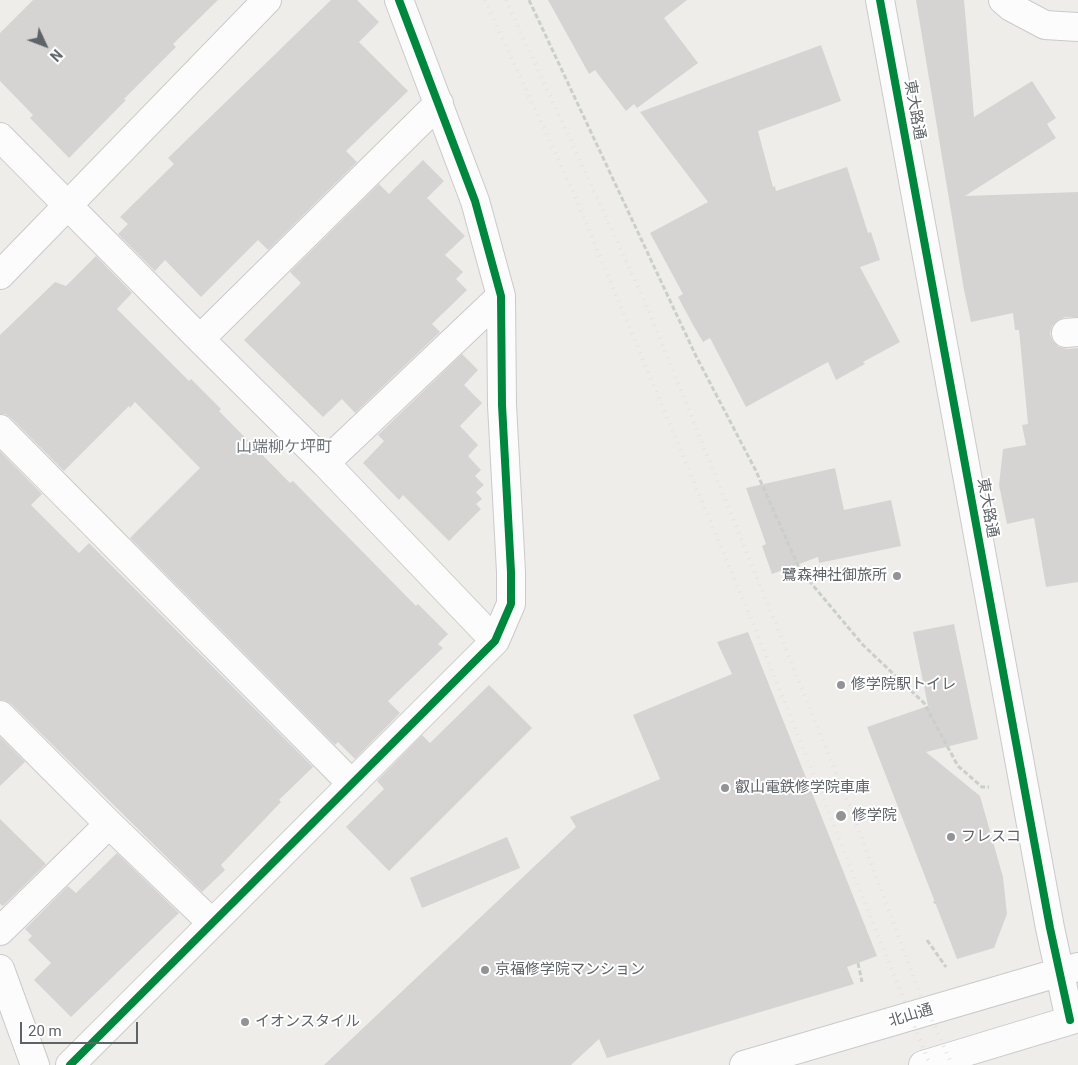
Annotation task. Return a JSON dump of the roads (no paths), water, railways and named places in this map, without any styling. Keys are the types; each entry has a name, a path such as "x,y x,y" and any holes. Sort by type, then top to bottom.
{"street":[{"path":"0,275 267,0"},
{"path":"70,1065 495,642 511,604 502,405 501,296 475,201 399,0"},
{"name":"東大路通","path":"880,0 1024,788 1068,970 1074,1019"},
{"path":"1003,0 1011,7 1045,25 1078,27"},
{"path":"200,339 439,103"},
{"path":"0,137 325,463 495,642"},
{"path":"325,463 501,296"},
{"path":"0,429 352,784"},
{"path":"0,715 212,923"},
{"path":"0,932 109,824"},
{"path":"0,969 35,1065"},
{"name":"北山通","path":"753,1064 1068,970"},
{"path":"923,1065 1074,1019"}],"railway":[{"path":"485,0 574,194 754,626 930,1065"},
{"path":"506,0 645,302 852,812 917,986 952,1065"}],"place":[{"name":"鷺森神社御旅所","path":"897,576"},
{"name":"修学院駅トイレ","path":"841,685"},
{"name":"叡山電鉄修学院車庫","path":"725,788"},
{"name":"修学院","path":"841,816"},
{"name":"フレスコ","path":"951,837"},
{"name":"京福修学院マンション","path":"485,970"},
{"name":"イオンスタイル","path":"245,1022"}],"district":[{"name":"山端柳ケ坪町","path":"284,448"}]}
